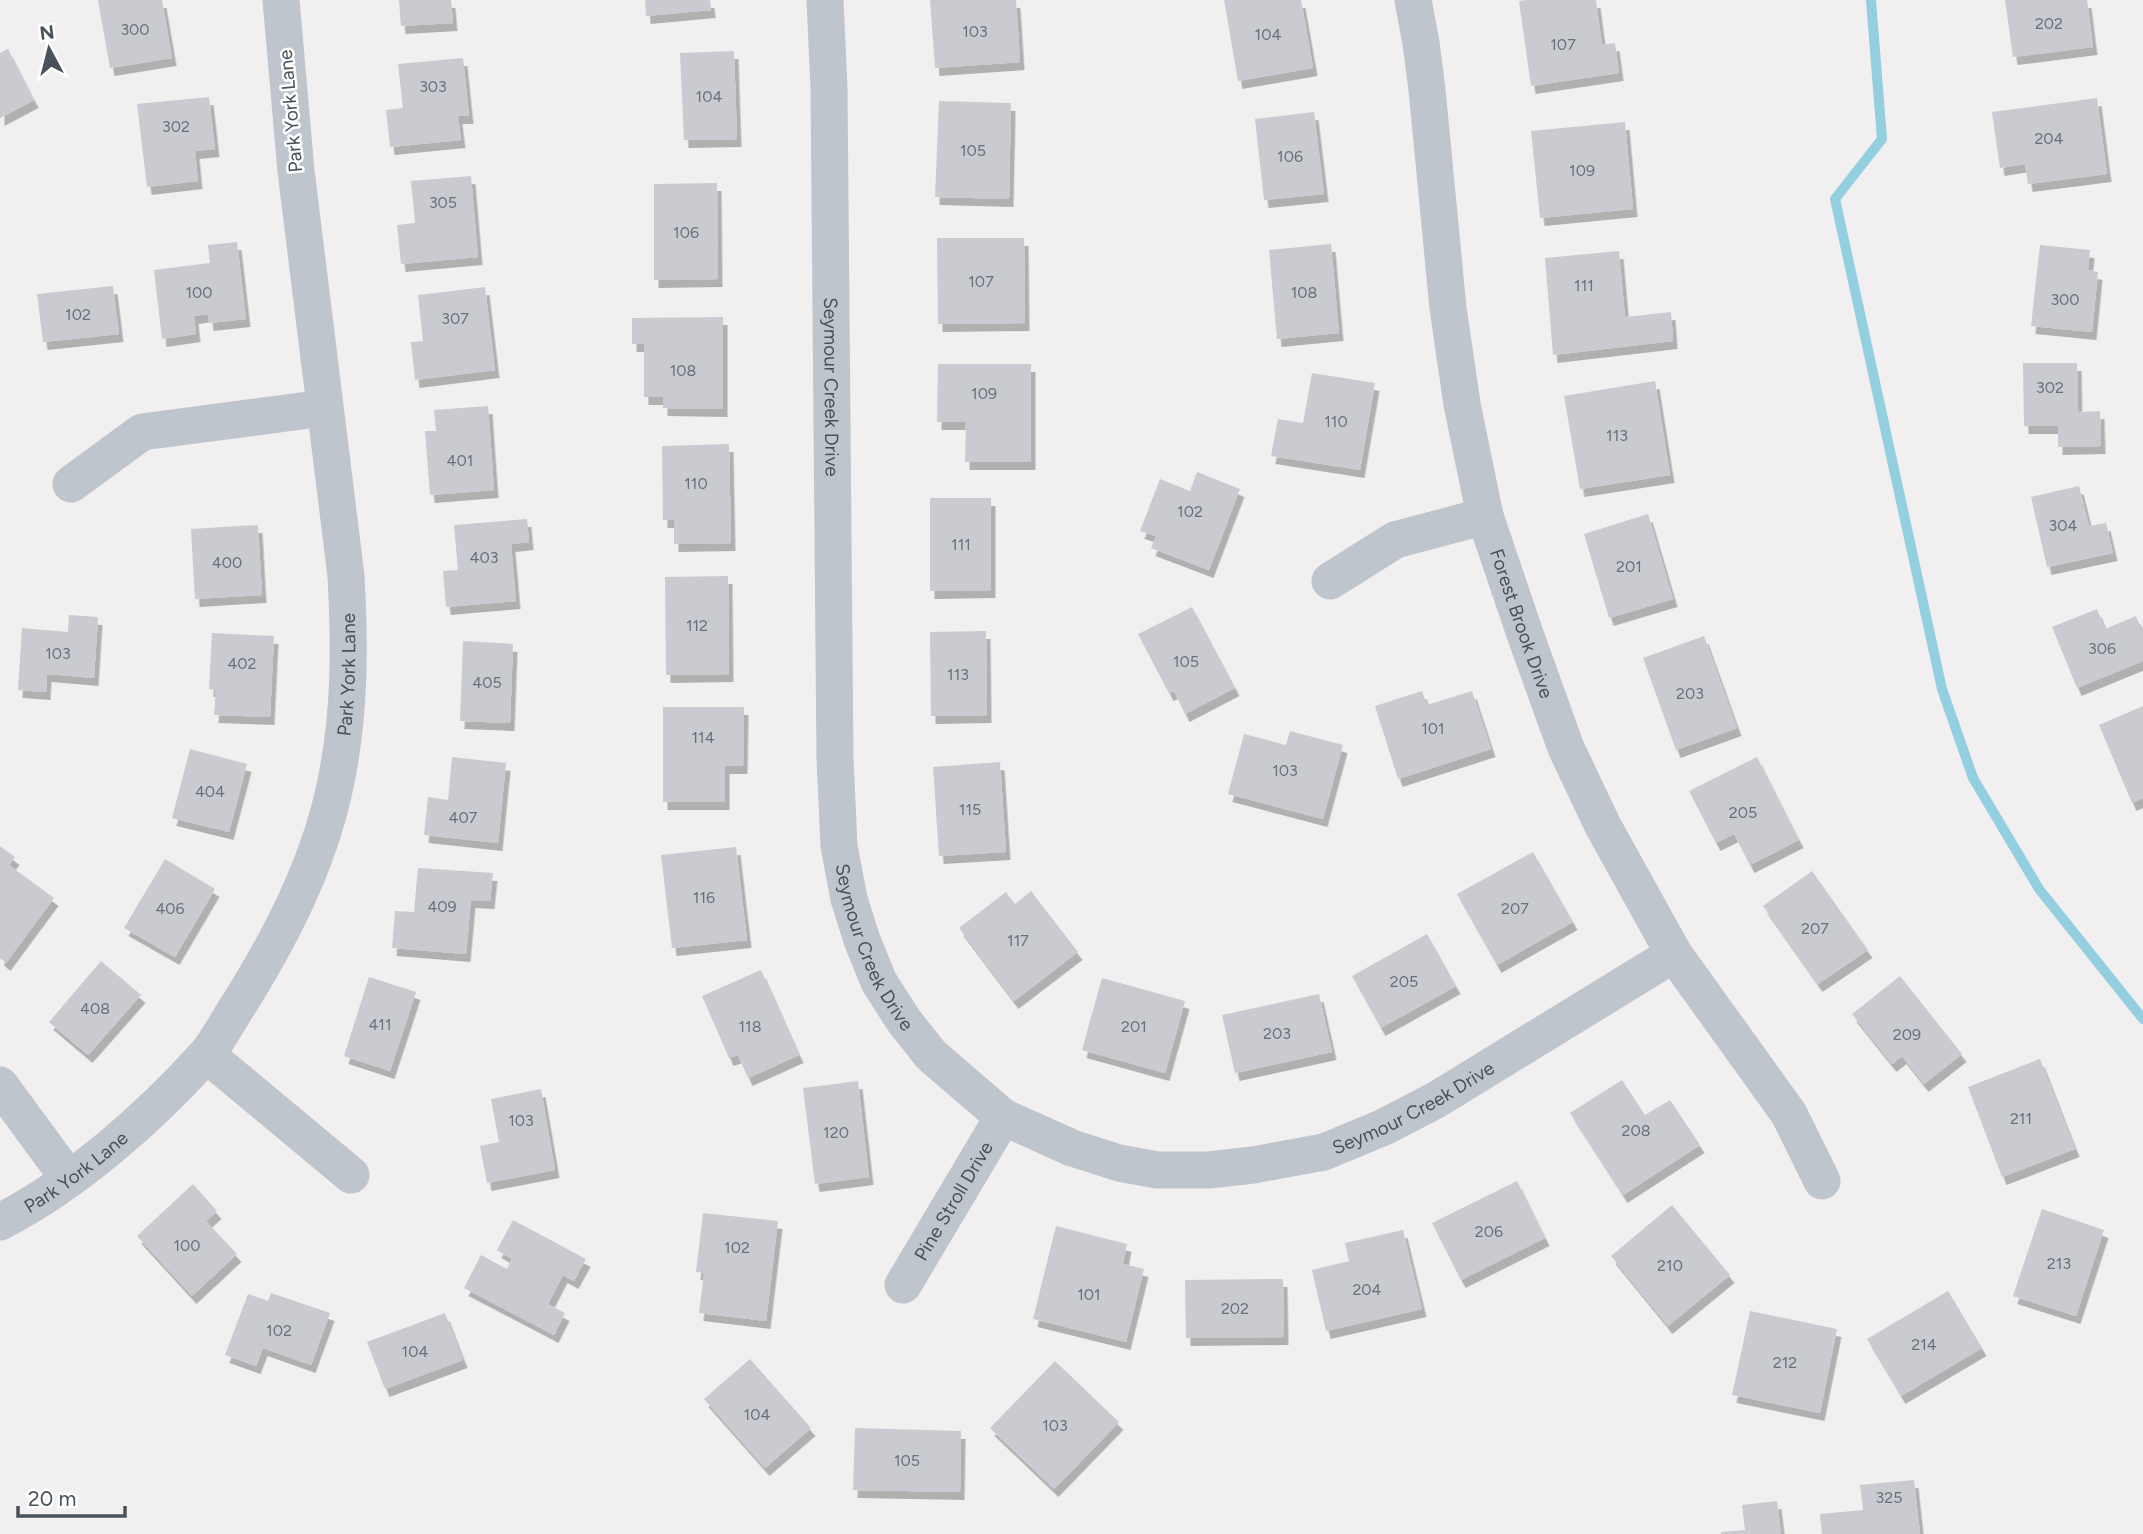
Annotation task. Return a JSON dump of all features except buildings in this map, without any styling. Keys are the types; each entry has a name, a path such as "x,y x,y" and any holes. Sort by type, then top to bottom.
{"street":[{"name":"Park York Lane","path":"0,1222 69,1179 113,1145 207,1055 271,951 322,837 335,786 348,689 346,576 296,171 281,0"},
{"name":"Seymour Creek Drive","path":"825,0 829,88 835,759 839,846 849,899 879,982 904,1021 931,1055 966,1088 1003,1117 1072,1148 1119,1163 1157,1170 1209,1170 1253,1166 1324,1152 1384,1127 1436,1100 1674,954"},
{"name":"Forest Brook Drive","path":"1413,0 1422,43 1453,344 1462,404 1485,516 1566,748 1603,826 1674,954 1789,1114 1822,1181"},
{"path":"71,484 142,432 324,408"},
{"path":"1330,581 1395,540 1485,516"},
{"path":"207,1055 351,1175"},
{"path":"0,1085 69,1179"},
{"name":"Pine Stroll Drive","path":"903,1285 1003,1117"}],"waterway":[{"path":"1871,0 1882,139 1835,199 1942,689 1973,778 2039,889 2143,1019"}]}
